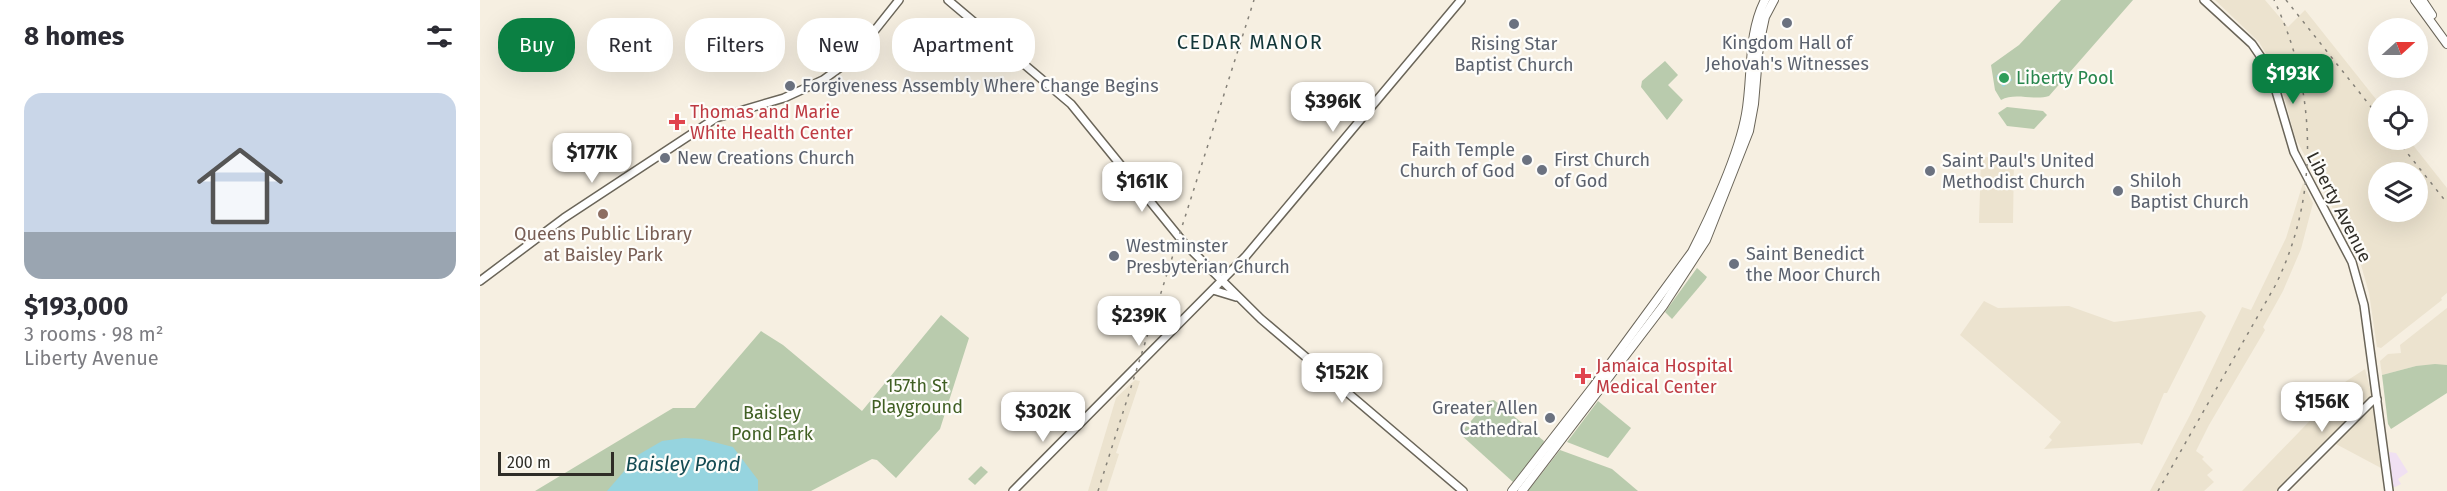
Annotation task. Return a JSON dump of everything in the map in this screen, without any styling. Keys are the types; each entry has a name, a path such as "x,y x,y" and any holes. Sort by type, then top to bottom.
{"main road":[{"path":"480,281 564,218 716,118 784,98 825,79 852,59 899,0"},
{"path":"948,0 1071,104 1156,211 1221,281 1463,491"},
{"path":"1013,491 1213,290 1279,220 1461,0"},
{"path":"1512,491 1593,387 1692,252 1743,127 1748,103 1752,43 1759,13 1765,0"},
{"path":"1522,491 1663,306 1706,240 1749,131 1764,17 1774,0"},
{"name":"Liberty Avenue","path":"2204,0 2245,36 2265,63 2273,81 2294,152 2347,249 2361,292 2378,399 2389,491"},
{"path":"2415,0 2447,45"},
{"path":"2422,0 2447,36"},
{"path":"1213,290 1239,298"},
{"path":"2282,491 2372,401 2378,399"}],"shaded area":[{"path":"2215,0 2265,0 2288,27 2305,10 2369,90 2368,150 2417,150 2426,162 2368,162 2368,222 2428,222 2428,164 2447,188 2447,293 2441,298 2442,300 2381,348 2377,347 2369,293 2359,258 2295,137 2278,74 2259,42"},
{"path":"1981,157 2014,158 2013,223 1979,223"},
{"path":"2303,183 2313,203 2301,249 2283,291 2263,327 2265,330 2196,451 2204,457 2202,459 2213,470 2207,475 2214,482 2204,491 2150,491 2242,307 2251,310 2286,238"},
{"path":"1984,301 1998,308 2069,306 2114,322 2201,311 2206,316 2167,393 2164,393 2142,445 2139,443 2044,449 2052,440 2049,437 2061,422 1960,335"},
{"path":"2447,308 2447,365 2416,366 2382,375 2380,361 2388,354 2401,353 2400,345"},
{"path":"2365,369 2375,409 2381,468 2334,443 2287,491 2242,491 2325,405 2325,395"},
{"path":"1135,380 1140,381 1116,453 1119,454 1107,491 1088,491 1116,398"},
{"path":"2389,452 2396,453 2408,472 2398,479 2401,484 2395,487 2392,487"}],"green space":[{"path":"2061,0 2133,0 2049,96 2012,97 2001,100 1995,90 1991,65 2019,45"},
{"path":"1665,61 1678,75 1668,85 1683,100 1667,120 1641,87 1642,81"},
{"path":"2007,107 2043,111 2047,115 2034,129 2007,126 1998,113"},
{"path":"1697,268 1707,277 1672,319 1665,312"},
{"name":"Baisley Pond Park","path":"941,315 969,338 940,429 896,478 877,460 872,459 811,491 535,491 673,408 695,408 761,331 783,345 862,411"},
{"path":"2447,365 2447,393 2391,429 2388,424 2382,375 2416,366"},
{"path":"1494,400 1544,441 1513,482 1460,434 1488,401"},
{"path":"1598,401 1631,428 1608,458 1567,442"},
{"path":"1560,450 1612,469 1638,491 1528,491"},
{"path":"981,466 988,472 975,485 968,479"}],"water":[{"name":"Liberty Pool","path":"2005,70 2012,80 2003,87 1996,76"},
{"name":"Baisley Pond","path":"684,438 702,439 733,447 758,480 758,491 607,491 638,455 662,441"}],"railway":[{"path":"1098,491 1254,0"},
{"path":"2158,491 2275,286 2290,252 2300,216 2306,180 2308,143 2305,106 2299,70 2274,0"},
{"path":"2286,0 2368,103"},
{"path":"2405,150 2447,203"}],"place":[{"name":"Kingdom Hall of Jehovah's Witnesses","path":"1787,23"},
{"name":"Rising Star Baptist Church","path":"1514,24"},
{"name":"Liberty Pool","path":"2004,78"},
{"name":"Forgiveness Assembly Where Change Begins","path":"790,86"},
{"name":"Thomas and Marie White Health Center","path":"677,122"},
{"name":"New Creations Church","path":"665,158"},
{"name":"Faith Temple Church of God","path":"1527,160"},
{"name":"First Church of God","path":"1542,170"},
{"name":"Saint Paul's United Methodist Church","path":"1930,171"},
{"name":"Shiloh Baptist Church","path":"2118,191"},
{"name":"Queens Public Library at Baisley Park","path":"603,214"},
{"name":"Westminster Presbyterian Church","path":"1114,256"},
{"name":"Saint Benedict the Moor Church","path":"1734,264"},
{"name":"Jamaica Hospital Medical Center","path":"1583,376"},
{"name":"Greater Allen Cathedral","path":"1550,418"}],"district":[{"name":"CEDAR MANOR","path":"1250,42"}],"park label":[{"name":"157th St Playground","path":"917,396"}]}
